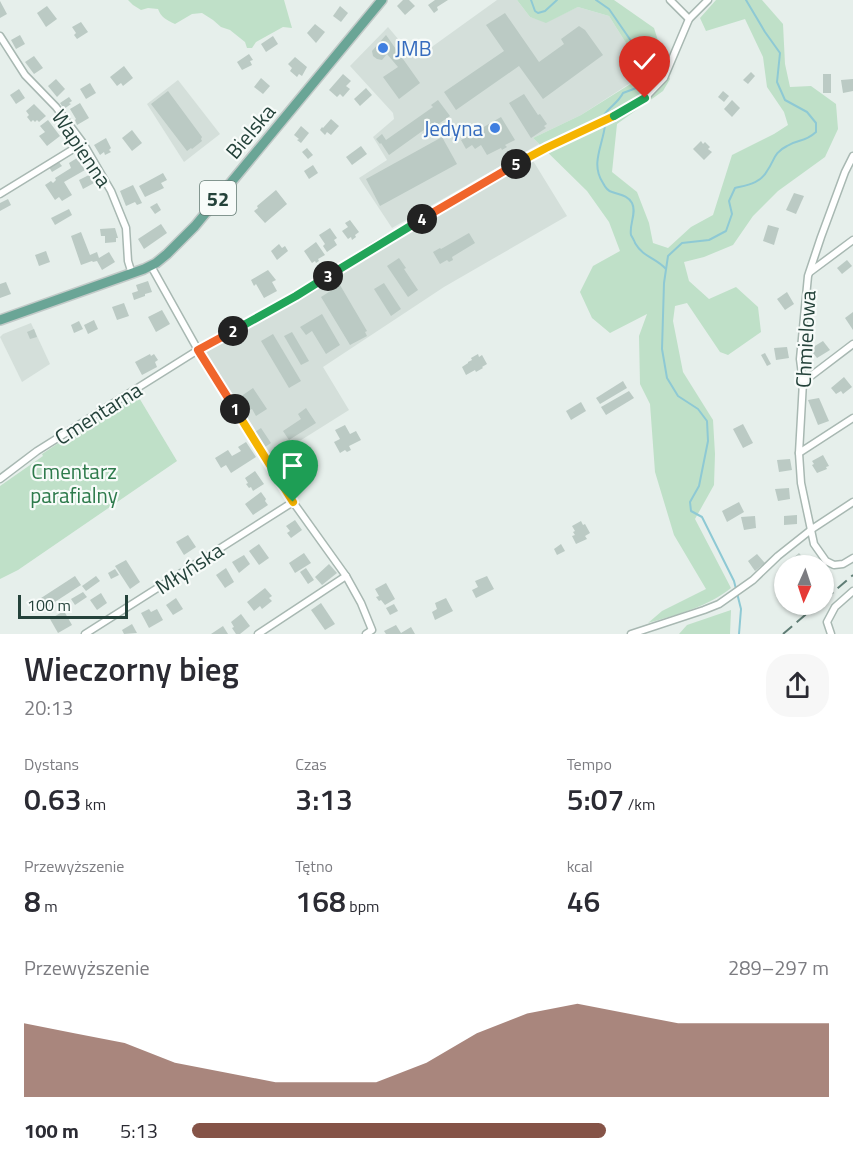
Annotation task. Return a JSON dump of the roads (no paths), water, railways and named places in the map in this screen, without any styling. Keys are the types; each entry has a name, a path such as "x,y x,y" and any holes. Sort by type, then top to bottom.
{"main road":[{"name":"Bielska","path":"0,320 132,274 151,266 174,248 195,226 382,0"}],"street":[{"path":"670,0 689,19 708,0"},
{"name":"Cmentarna","path":"0,479 37,451 198,350 296,296 373,247 490,179 546,148 603,122 645,98 664,78 689,19"},
{"name":"Wapienna","path":"0,36 25,75 56,107 82,143 111,191 126,228 128,261 132,274"},
{"path":"0,194 82,143"},
{"name":"Chmielowa","path":"853,156 845,172 809,273 800,359 803,382 799,453 801,483 814,544 826,561 834,565 843,564 853,558"},
{"path":"809,273 853,240"},
{"path":"151,266 198,350 293,502 346,576 361,603 372,630 366,634"},
{"path":"803,382 853,344"},
{"path":"799,453 853,418"},
{"name":"Młyńska","path":"85,634 293,502"},
{"path":"631,634 719,604 753,580 778,556 812,529 853,502"},
{"path":"258,634 346,576"},
{"path":"831,634 827,622 835,607 853,591"}],"waterway":[{"path":"531,0 538,13 545,11 557,0"},
{"path":"596,0 609,9 638,51 651,78 647,84 623,93 604,115"},
{"path":"739,634 741,609 734,581 702,517 691,511 690,502 699,486 708,441 707,421 698,409 678,396 667,378 662,349 664,283 668,256 682,243 709,240 726,231 732,214 729,201 735,188 761,178 779,151 816,132 816,123 807,112 785,100 777,82 780,53 746,0"},
{"path":"605,125 597,162 599,176 608,190 630,200 634,211 631,235 635,243 666,269"}],"railway":[{"path":"834,591 853,575"},
{"path":"783,634 805,615"}],"place":[{"name":"JMB","path":"383,48"},
{"name":"Jedyna","path":"495,128"}],"park label":[{"name":"Cmentarz parafialny","path":"74,483"}]}
